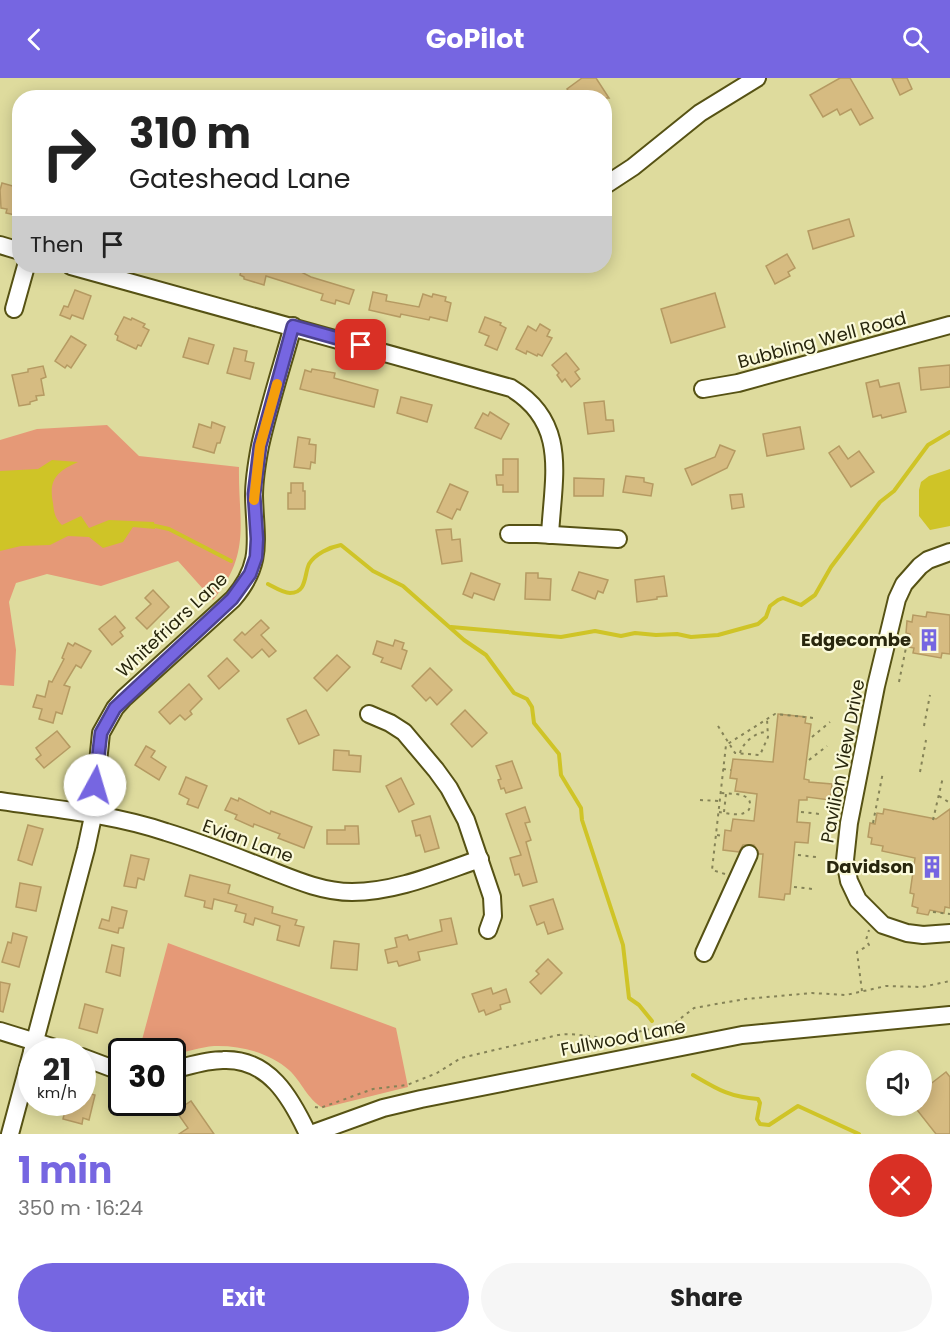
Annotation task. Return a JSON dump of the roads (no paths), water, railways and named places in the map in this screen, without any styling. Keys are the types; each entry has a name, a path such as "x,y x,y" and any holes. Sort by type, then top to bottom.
{"street":[{"path":"612,181 633,167 700,113 757,78"},
{"path":"14,309 24,273"},
{"path":"97,273 511,388 529,400 543,418 550,435 554,453 550,534"},
{"name":"Whitefriars Lane","path":"36,1038 86,849 101,733 115,708 232,599 250,574 256,557 254,494 260,446 293,326"},
{"name":"Bubbling Well Road","path":"703,389 738,383 950,326"},
{"path":"509,534 550,534 618,539"},
{"name":"Pavilion View Drive","path":"950,552 928,560 920,566 904,584 897,599 876,686 849,823 845,861 849,881 858,900 884,925 907,933 923,935 950,933"},
{"path":"369,714 404,732 449,788 466,820 493,905 493,916 488,930"},
{"name":"Evian Lane","path":"0,801 123,820 166,832 304,883 342,892 373,891 400,885 480,859"},
{"path":"704,953 749,854"},
{"name":"Fullwood Lane","path":"309,1134 351,1118 421,1099 677,1047 783,1030 950,1015"},
{"path":"0,1032 18,1041"},
{"path":"186,1067 222,1060 249,1064 261,1070 288,1096 309,1134"},
{"name":"Whitefriars Lane","path":"10,1134 18,1104"}],"waterway":[{"path":"451,627 561,637 595,631 621,636 635,633 677,634 691,637 718,635 758,624 766,617 770,606 778,600 783,598 801,605 815,595 831,567 880,502 894,491 928,445 950,432"},
{"path":"151,525 169,529 231,561"},
{"path":"268,584 284,592 299,590 304,583 312,560 332,547 341,545 373,571 403,586 464,640 486,655 514,693 527,699 532,707 534,723 559,754 561,775 581,808 582,820 623,945 629,998 639,1005 652,1021"},
{"path":"693,1075 724,1092 758,1099 760,1103 757,1119 760,1124 769,1125 798,1106 859,1134"}],"place":[{"name":"Edgecombe","path":"929,640"},
{"name":"Davidson","path":"932,867"}]}
